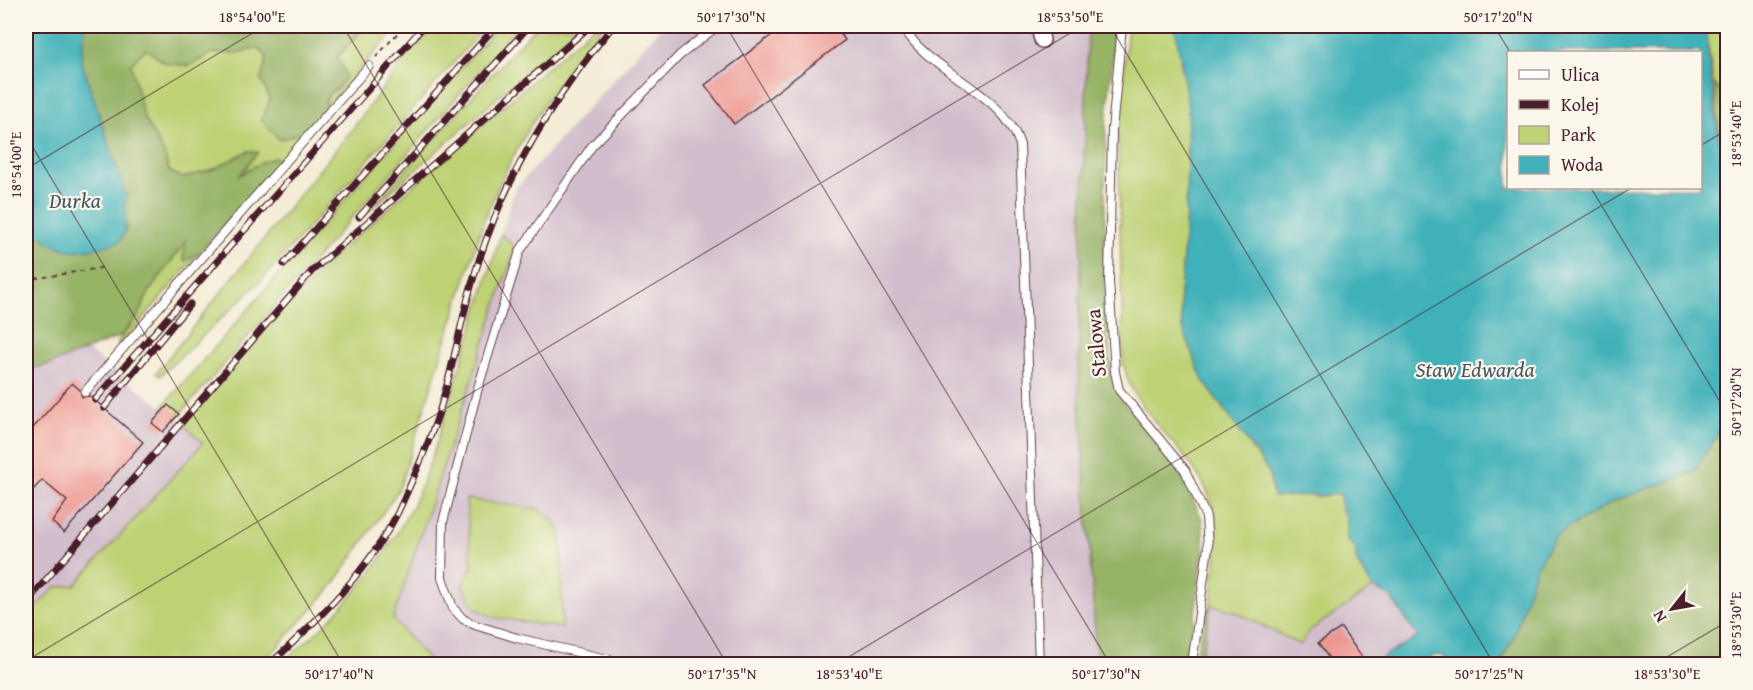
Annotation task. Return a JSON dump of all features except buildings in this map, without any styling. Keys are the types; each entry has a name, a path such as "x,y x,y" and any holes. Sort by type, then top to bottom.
{"lane":[{"path":"628,664 505,634 476,626 463,619 449,601 442,578 443,522 478,388 520,251 592,146 643,92 717,26"},
{"path":"903,26 919,47 998,109 1013,128 1020,145 1039,664"},
{"name":"Stalowa","path":"1122,26 1112,130 1109,281 1115,372 1119,390 1185,470 1206,517 1208,547 1192,664"},
{"path":"85,392 369,66"}],"path":[{"path":"369,66 404,26"},
{"path":"26,280 106,267"}],"shaded area":[{"path":"662,26 1088,26 1097,664 432,664 393,619 515,248 501,234 515,189"},
{"path":"87,350 162,407 203,443 75,586 26,617 26,370 51,364"},
{"path":"1373,588 1390,595 1437,664 1200,664 1211,605 1236,612 1300,645 1309,631"}],"green space":[{"path":"85,26 365,26 337,57 346,76 341,84 328,95 320,116 304,130 279,139 262,120 270,99 261,80 267,57 258,48 236,53 212,53 189,66 165,63 146,49 131,64 144,118 164,153 169,171 183,178 214,169 248,151 258,152 238,177 264,161 280,158 267,178 200,252 185,261 183,258 186,240 149,292 138,316 121,336 51,364 26,370 26,224 51,243 74,251 98,246 126,230 124,207 126,196 81,60"},
{"path":"365,26 399,26 323,110 329,94 340,87 344,69 337,58"},
{"path":"429,26 486,26 264,278 160,376 156,373 354,127"},
{"path":"498,26 519,26 176,419 162,407"},
{"path":"537,26 579,26 370,210 522,41"},
{"path":"594,26 603,26 567,71 535,118 507,168 484,220 399,489 331,588 274,651 257,664 26,664 26,617 56,587 75,585 203,443 182,423 325,264"},
{"path":"1088,26 1116,26 1106,125 1104,284 1111,372 1120,398 1180,473 1202,519 1204,547 1188,664 1097,664 1078,372"},
{"path":"1128,26 1175,26 1188,105 1186,215 1180,296 1182,326 1252,449 1269,472 1315,497 1341,494 1341,507 1347,518 1347,540 1356,548 1358,565 1373,588 1309,631 1300,645 1236,612 1211,605 1216,558 1216,523 1209,495 1190,464 1144,408 1130,386 1123,363 1118,130"},
{"path":"1705,26 1727,26 1727,100 1714,85"},
{"path":"258,48 267,57 261,80 270,99 297,134 313,122 267,178 277,164 275,157 248,169 234,180 257,152 248,151 214,169 183,178 169,171 164,153 144,118 130,65 146,49 165,63 189,66 212,53 236,53"},
{"path":"1714,85 1727,100 1727,211"},
{"path":"501,234 515,248 393,619 432,664 279,664 298,649 350,597 381,558 407,516 431,459"},
{"path":"187,239 183,258 186,260 200,252 119,347 118,342 138,316 149,292"},
{"path":"1727,419 1727,664 1500,664 1513,639 1536,567 1556,535 1614,501 1694,472"},
{"path":"466,499 541,510 554,521 561,535 562,628 492,617 475,608 462,586 472,567"},
{"path":"1211,605 1200,664 1194,664 1205,612"}],"water":[{"name":"Durka","path":"26,26 85,26 81,60 126,196 124,234 117,243 89,249 68,250 49,242 26,224"},
{"name":"Staw Edwarda","path":"1175,26 1705,26 1727,210 1727,419 1694,472 1614,501 1556,535 1536,567 1513,639 1499,664 1449,664 1443,656 1432,656 1421,664 1379,664 1384,656 1418,637 1390,596 1373,588 1356,560 1356,548 1347,540 1347,518 1341,507 1341,494 1273,497 1269,472 1202,379 1182,326 1180,296 1186,215 1188,105"}],"railway":[{"path":"95,400 424,26"},
{"path":"284,264 496,26"},
{"path":"359,217 529,26"},
{"path":"26,603 312,271 590,26"},
{"path":"270,664 341,594 372,554 398,512 439,412 470,290 487,236 501,203 550,111 613,26"},
{"path":"104,408 190,304"}]}
